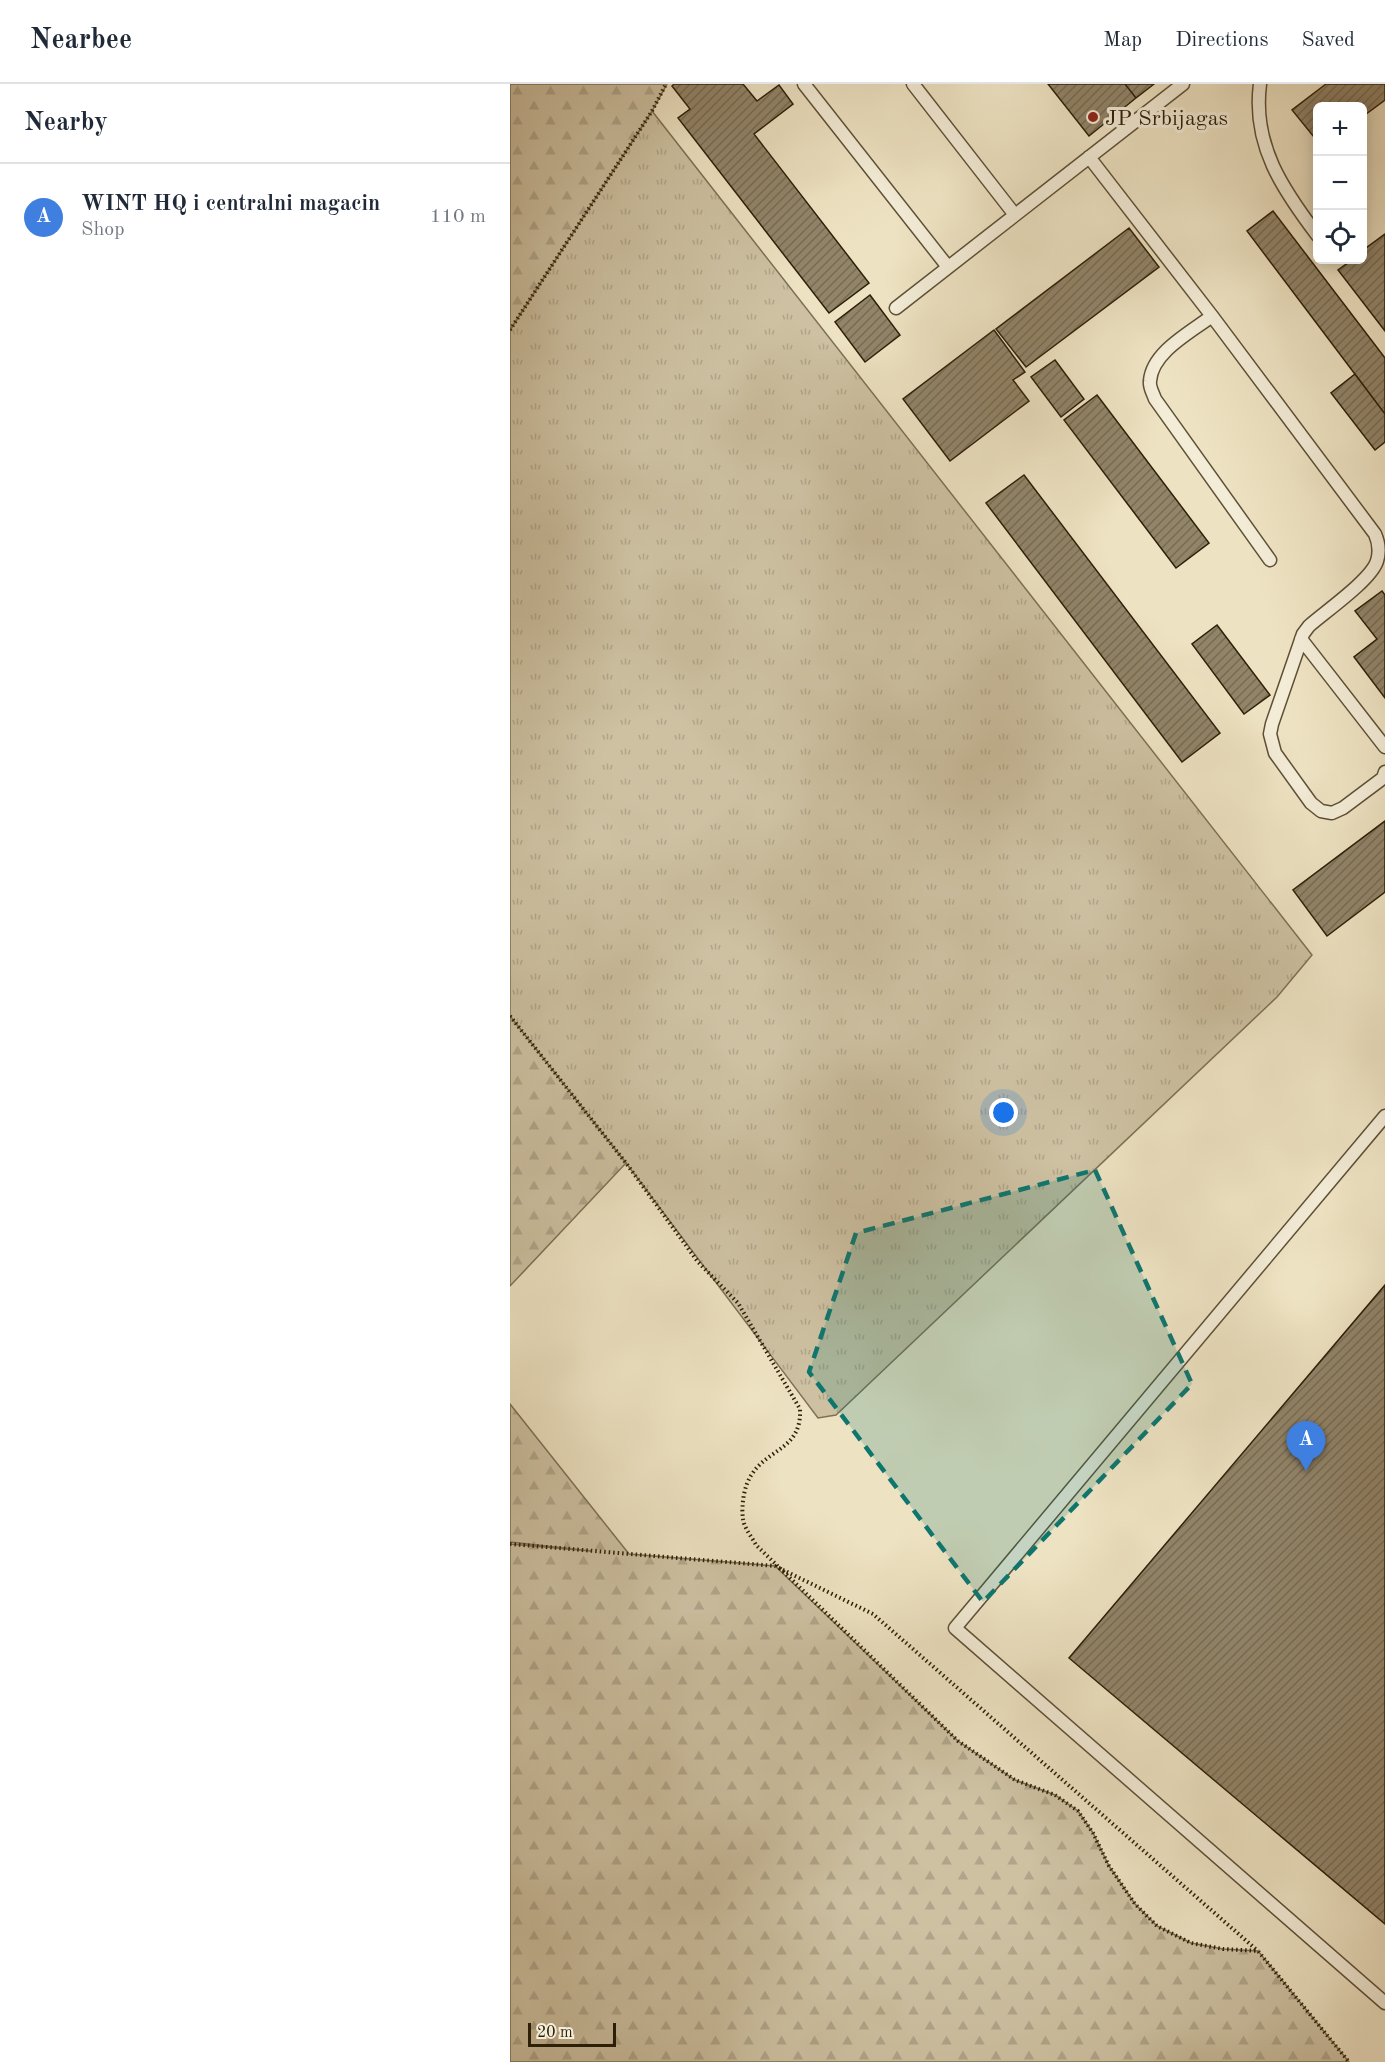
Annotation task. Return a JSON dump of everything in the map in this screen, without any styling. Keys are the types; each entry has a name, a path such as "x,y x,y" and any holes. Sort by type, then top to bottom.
{"lane":[{"path":"804,84 948,267"},
{"path":"913,84 1015,214"},
{"path":"896,308 1183,84"},
{"path":"1260,84 1260,120 1263,141 1272,166 1289,198 1313,231"},
{"path":"1089,157 1212,316 1375,534 1380,545 1377,562 1370,574 1309,626 1301,639 1270,735 1275,753 1311,803 1321,811 1332,813 1343,808 1383,778 1385,772"},
{"path":"1212,316 1160,356 1152,370 1149,383 1155,399 1270,560"},
{"path":"1301,639 1385,747"},
{"path":"1385,1116 955,1628 1385,2003"}],"path":[{"path":"510,330 652,111 666,84"},
{"path":"510,1017 626,1163 698,1262 738,1304 800,1409 801,1419 798,1429 784,1448 752,1473 745,1489 743,1521 756,1545 958,1741 1015,1780 1055,1795 1078,1811 1093,1833 1109,1866 1135,1904 1157,1926 1191,1943 1223,1949 1258,1951"},
{"path":"510,1544 776,1566 873,1614 1258,1951 1349,2062"}],"highlighted area":[{"path":"1095,1170 1192,1384 983,1602 809,1372 856,1233"}],"green space":[{"path":"510,84 667,84 652,111 510,330"},
{"path":"652,111 1312,955 1277,997 836,1415 818,1418 626,1163 510,1017 510,330"},
{"path":"510,1016 626,1163 510,1286"},
{"path":"510,1404 629,1554 775,1566 958,1741 1015,1780 1055,1795 1078,1811 1093,1833 1109,1866 1135,1904 1157,1926 1191,1943 1223,1949 1258,1951 1349,2062 510,2062 510,1544 591,1551 510,1542"}],"building":[{"path":"674,84 743,84 757,101 779,85 793,104 754,134 869,283 829,313 678,118 690,109 672,86"},
{"name":"JP Srbijagas","path":"1048,84 1125,84 1136,98 1089,136"},
{"path":"1125,84 1154,84 1136,98"},
{"path":"1326,84 1385,84 1385,100 1367,113 1367,102 1313,102 1313,136 1292,110"},
{"path":"1273,211 1385,358 1385,414 1247,231"},
{"path":"1129,228 1159,267 1026,367 996,329"},
{"path":"1385,234 1385,331 1338,270 1346,264 1367,264 1367,247"},
{"path":"870,295 900,335 865,362 835,322"},
{"path":"994,330 1025,372 1013,380 1029,401 950,461 903,399"},
{"path":"1055,360 1084,399 1061,417 1031,377"},
{"path":"1355,374 1385,414 1385,442 1375,450 1331,393"},
{"path":"1097,395 1209,543 1176,568 1064,420"},
{"path":"1024,475 1220,733 1182,762 986,503"},
{"path":"1382,591 1385,595 1385,698 1354,657 1377,639 1355,611"},
{"path":"1217,625 1270,695 1244,714 1192,644"},
{"path":"1385,821 1385,892 1327,936 1293,890"},
{"path":"1385,1285 1385,1924 1069,1658"}],"place":[{"name":"JP Srbijagas","path":"1093,117"},
{"name":"WINT HQ i centralni magacin","path":"1306,1471"}]}
